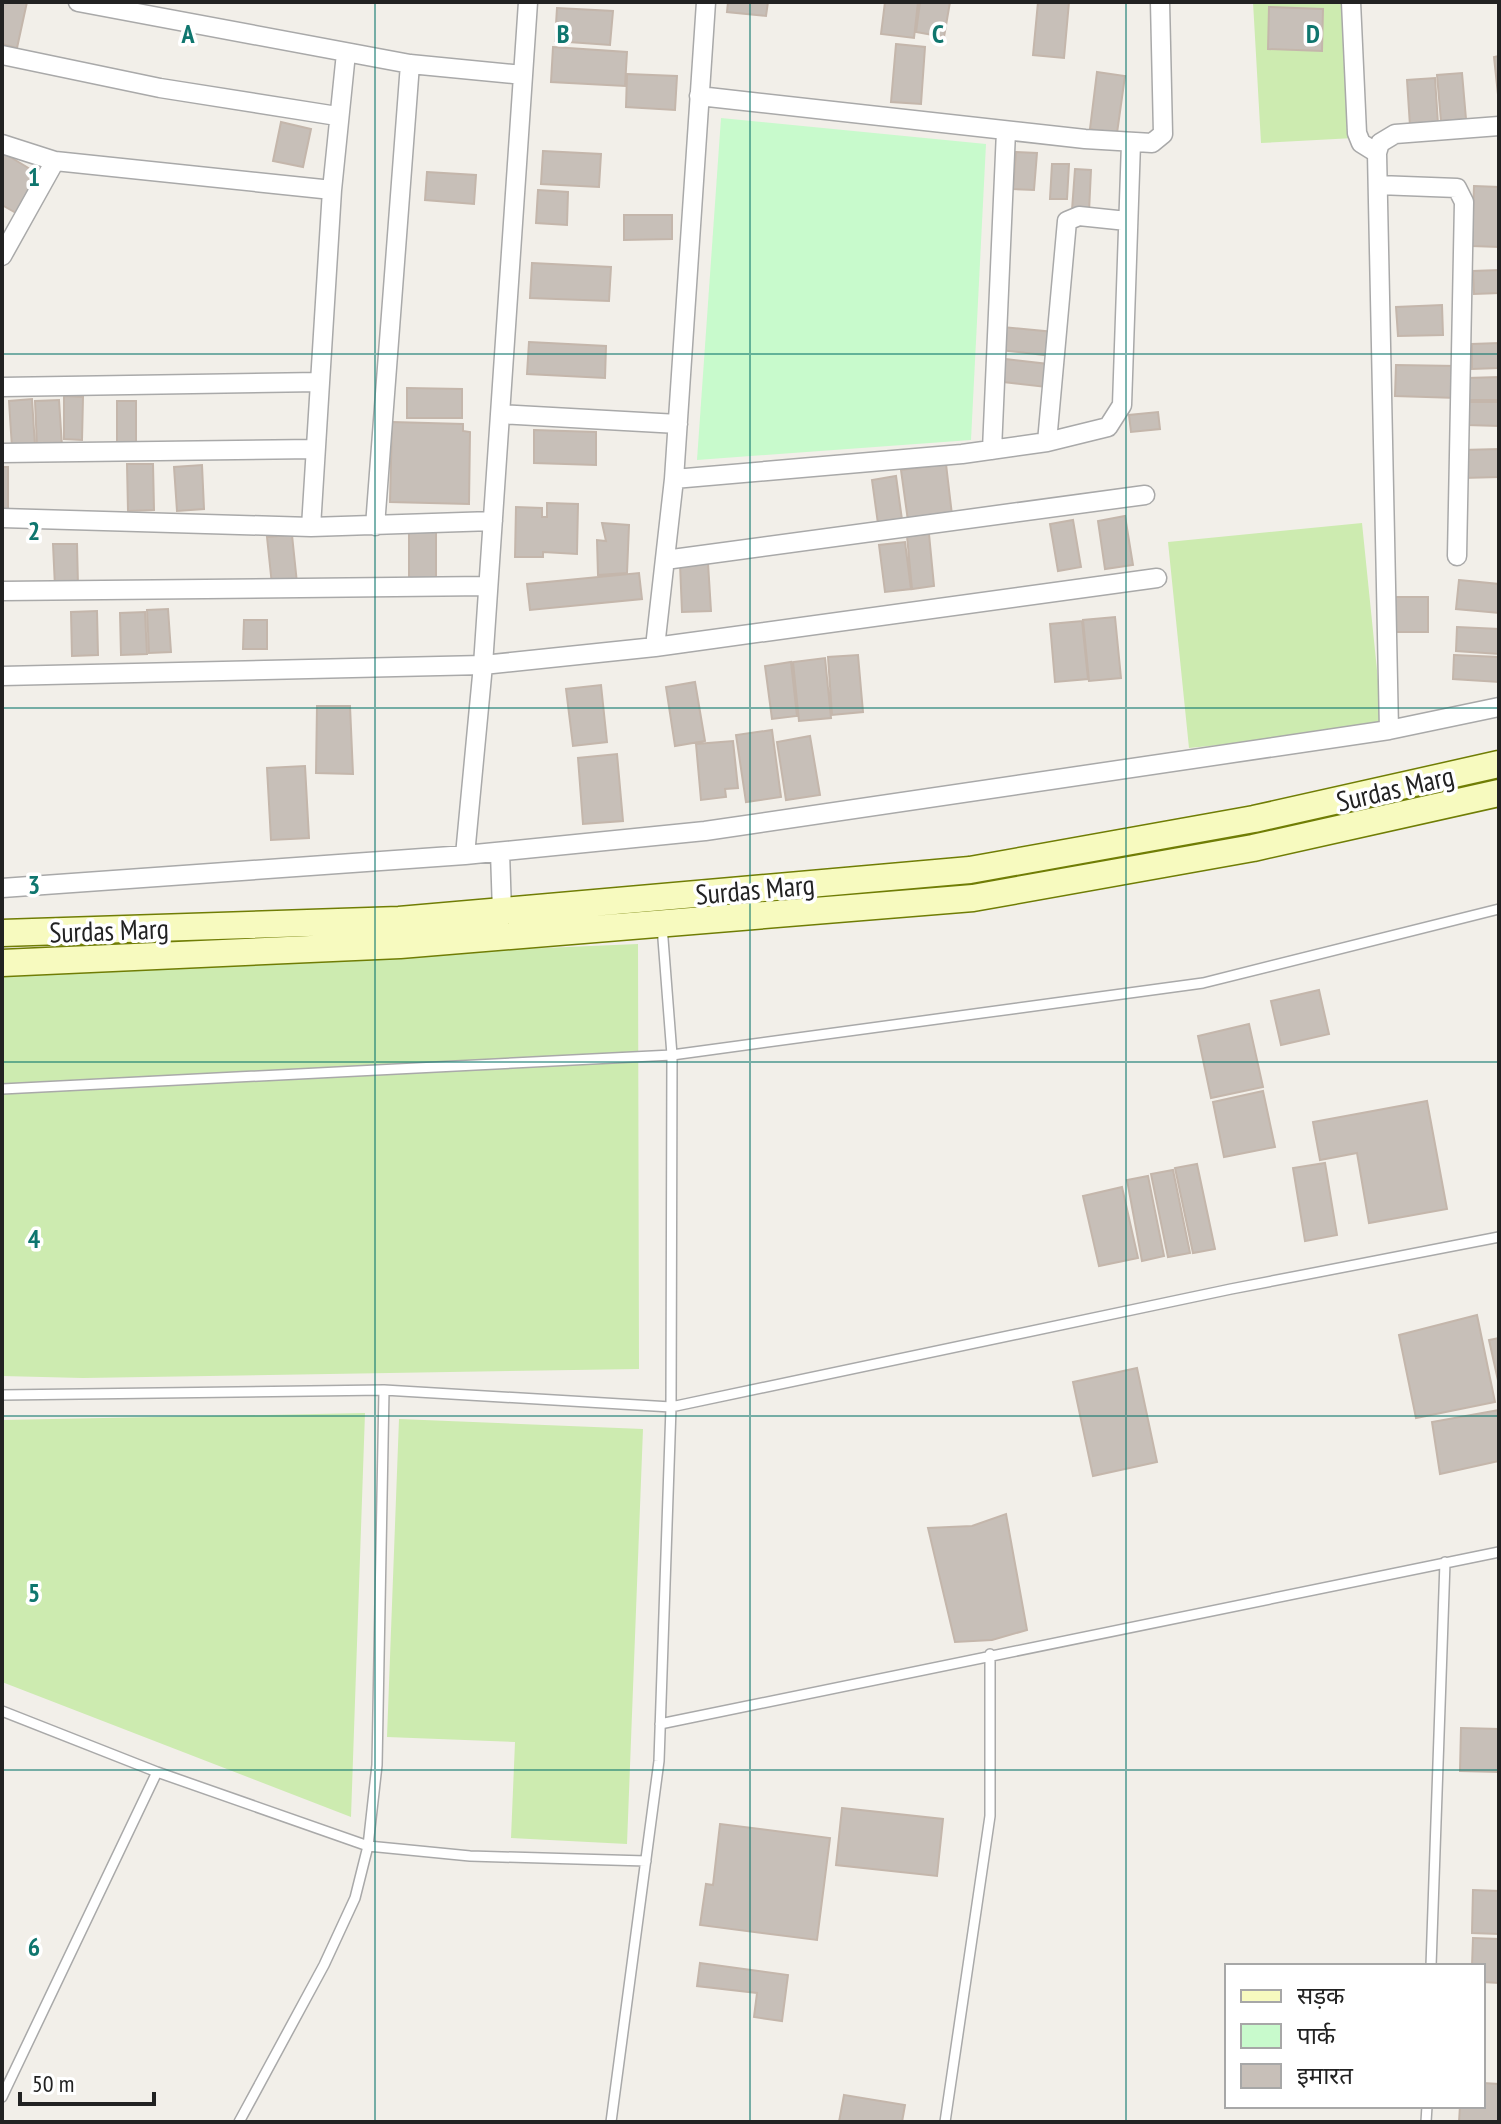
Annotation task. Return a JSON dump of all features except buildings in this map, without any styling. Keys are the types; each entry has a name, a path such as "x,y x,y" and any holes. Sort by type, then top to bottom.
{"main road":[{"name":"Surdas Marg","path":"2,933 399,920 970,870 1254,819 1499,764"},
{"name":"Surdas Marg","path":"2,963 400,945 662,926 973,898 1253,848 1499,793"},
{"path":"661,897 662,926"}],"street":[{"path":"78,2 410,64 523,75"},
{"path":"465,855 483,665 528,2"},
{"path":"655,647 674,479 706,2"},
{"path":"699,96 1006,131 1152,143 1163,134 1160,2"},
{"path":"1351,2 1357,133 1361,143 1377,153"},
{"path":"311,527 337,116 346,53"},
{"path":"2,55 160,88 337,116"},
{"path":"375,526 410,64"},
{"path":"1389,730 1377,153 1380,143 1395,134 1499,126"},
{"path":"992,450 1006,131"},
{"path":"674,479 992,450 1093,433 1108,427 1118,417 1122,405 1131,143"},
{"path":"2,144 55,161 332,190"},
{"path":"2,256 55,161"},
{"path":"1378,185 1457,188 1464,202 1457,556"},
{"path":"1047,442 1067,221 1079,216 1127,221"},
{"path":"2,387 319,382"},
{"path":"500,414 678,424"},
{"path":"2,453 315,449"},
{"path":"665,560 1145,495"},
{"path":"2,518 311,527 493,521"},
{"path":"2,676 483,665 655,647 1157,578"},
{"path":"2,591 488,586"},
{"path":"2,888 465,855 705,831 1389,730 1499,707"},
{"path":"500,852 502,912"}],"lane":[{"path":"2,1089 672,1055 1203,983 1499,909"},
{"path":"611,2122 646,1861 660,1724 671,1407 672,1055 662,926"},
{"path":"2,1395 384,1390 671,1407 1231,1289 1499,1237"},
{"path":"239,2122 324,1965 355,1898 368,1846 377,1765 384,1390"},
{"path":"660,1724 1499,1552"},
{"path":"1431,1964 1445,1562"},
{"path":"945,2122 990,1816 990,1654"},
{"path":"2,1711 157,1772 368,1846 470,1856 646,1861"},
{"path":"2,2097 157,1772"}],"green space":[{"path":"1253,2 1346,2 1354,138 1261,143"},
{"path":"721,118 986,144 971,440 697,460"},
{"path":"1362,523 1383,729 1189,748 1168,542"},
{"path":"638,944 639,1369 83,1378 2,1376 2,971"},
{"path":"365,1413 351,1817 2,1682 2,1420"},
{"path":"399,1419 643,1429 627,1844 511,1838 515,1742 387,1737"}]}
